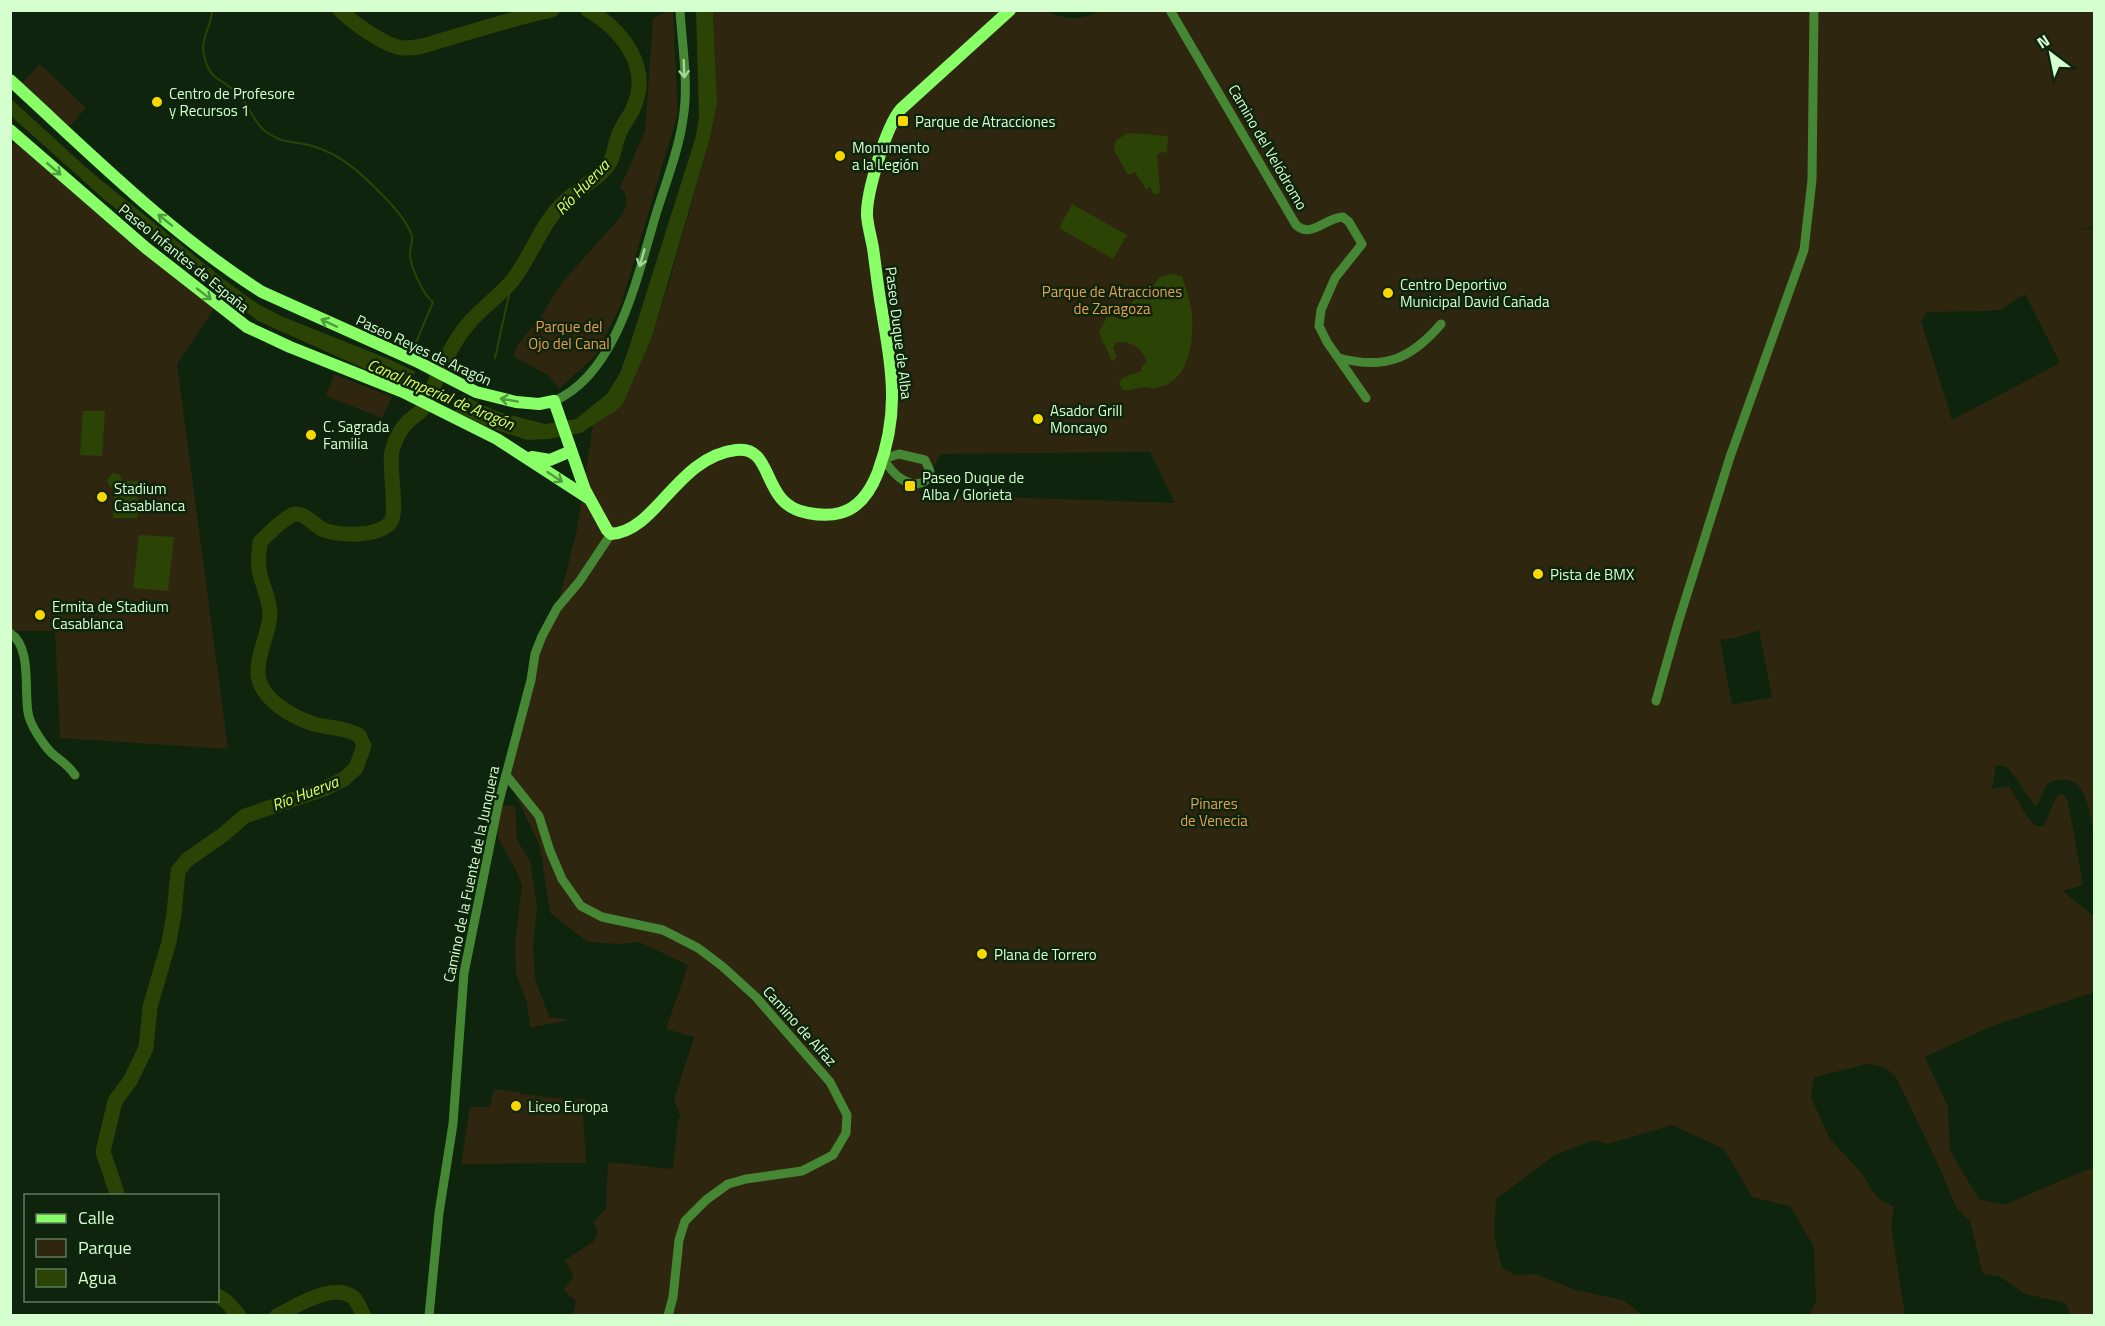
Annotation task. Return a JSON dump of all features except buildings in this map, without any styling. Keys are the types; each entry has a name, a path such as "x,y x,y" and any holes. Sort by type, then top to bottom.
{"street":[{"path":"554,401 573,389 600,361 612,343 627,309 684,119 684,65 680,10"},
{"name":"Paseo Duque de Alba","path":"611,534 625,531 640,523 685,475 704,462 738,450 754,453 764,466 774,491 793,510 816,514 838,514 858,504 871,488 883,459 893,407 891,371 867,215 876,169 886,137 897,113 1010,10"},
{"name":"Camino del Velódromo","path":"1170,10 1296,225 1303,229 1313,230 1335,218 1343,217 1349,222 1362,244 1335,278 1321,310 1319,326 1339,358"},
{"path":"1656,702 1730,457 1804,249 1812,180 1814,10"},
{"name":"Paseo Reyes de Aragón","path":"10,80 132,192 239,277 262,292 421,363 485,395 516,402 539,404 554,401"},
{"name":"Paseo Infantes de España","path":"10,130 146,248 240,322 290,347 403,392 497,439 589,499"},
{"path":"1339,358 1357,363 1376,363 1400,358 1425,342 1442,324"},
{"path":"1339,358 1366,398"},
{"name":"Paseo Infantes de España","path":"554,401 589,499 611,534"},
{"path":"887,441 899,454"},
{"name":"Paseo Infantes de España","path":"522,454 536,459 550,460 569,446"},
{"path":"899,454 925,460 930,471 927,480 921,483 905,481 895,474 883,459 899,454"},
{"name":"Camino de la Fuente de la Junquera","path":"429,1316 433,1295 439,1213 453,1124 464,973 488,851 531,680 535,654 557,608 579,582 611,534"},
{"path":"10,633 19,640 24,652 28,716 45,746 68,764 75,775"},
{"name":"Camino de Alfaz","path":"506,775 539,816 562,879 581,906 602,917 663,930 698,948 722,966 756,998 830,1082 847,1115 846,1133 833,1155 802,1171 746,1179 728,1184 706,1200 685,1221 679,1240 673,1297 668,1316"}],"green space":[{"path":"1044,10 1074,18 1104,10 2094,11 2094,226 2080,230 2094,228 2094,835 2090,811 2084,795 2074,783 2060,779 2049,783 2036,807 2008,768 1998,765 1992,789 2009,786 2025,813 2036,826 2044,826 2056,797 2061,794 2065,796 2083,885 2063,891 2094,915 2094,992 1992,1026 1925,1057 1948,1107 1950,1151 1979,1199 2004,1205 2094,1168 2094,1315 2071,1315 2065,1303 2025,1294 1999,1276 1983,1274 1970,1221 1957,1209 1896,1077 1886,1068 1868,1064 1814,1077 1811,1097 1830,1139 1861,1172 1877,1197 1894,1207 1891,1226 1905,1315 1809,1315 1816,1302 1814,1247 1790,1206 1752,1197 1724,1149 1672,1125 1608,1144 1594,1140 1555,1155 1496,1199 1494,1236 1502,1267 1515,1275 1536,1274 1576,1290 1623,1300 1642,1315 573,1315 576,1301 563,1290 574,1277 565,1260 593,1242 598,1232 593,1222 606,1209 608,1162 673,1169 678,1120 681,1117 674,1100 694,1037 666,1029 688,965 639,942 619,944 588,942 550,913 540,846 506,775 535,654 557,608 577,529 593,425 623,404 652,337 710,138 717,103 713,11","holes":["2025,294 2060,363 1952,420 1921,321 1927,312 2002,309","1150,452 1175,503 919,494 941,454","1759,630 1772,697 1732,705 1720,640"]},
{"name":"Parque del Ojo del Canal","path":"668,11 673,11 678,113 621,305 596,355 559,389 548,375 513,356 519,343 541,317 560,285 623,214 626,200 620,188 645,131 653,19"},
{"path":"40,64 86,108 68,128 21,84"},
{"name":"Stadium Casablanca","path":"17,140 216,306 177,364 228,749 60,738 55,631 11,631 10,148"},
{"path":"334,374 392,397 382,418 326,396"},
{"path":"498,805 515,806 517,840 530,861 537,906 533,946 535,978 549,1017 569,1020 530,1028 527,1002 516,975 515,942 522,886 498,838"},
{"path":"494,1089 576,1100 582,1098 595,1106 594,1114 583,1114 586,1163 461,1164 470,1107 490,1107"}],"water":[{"name":"Canal Imperial de Aragón","path":"696,11 713,11 717,103 710,138 652,337 623,404 581,433 549,439 527,440 490,428 258,321 106,201 11,116 10,98 90,171 226,281 258,304 281,316 391,360 496,411 545,424 576,419 607,394 620,373 696,136 699,117"},
{"path":"1128,133 1168,136 1167,152 1159,153 1157,156 1160,192 1154,195 1150,187 1146,189 1135,172 1128,175 1114,150 1116,140"},
{"path":"1072,204 1127,235 1113,259 1059,228"},
{"path":"1171,274 1182,276 1191,307 1192,339 1187,361 1175,379 1166,385 1123,390 1119,384 1122,378 1141,371 1142,366 1147,362 1145,357 1136,346 1117,342 1113,347 1117,358 1112,361 1099,332 1108,315 1123,320 1134,299 1134,289 1152,288 1159,277"},
{"path":"83,411 105,411 102,456 80,455"},
{"path":"113,473 120,475 122,481 139,481 137,518 113,518 114,489 109,486 107,480"},
{"path":"139,535 174,537 168,591 133,588"}],"pier":[{"path":"417,369 464,392 454,414 404,391"}],"waterway":[{"path":"212,10 203,49 206,63 212,74 239,95 265,131 283,140 324,150 346,162 384,196 406,224 412,236 410,254 412,266 421,287 433,302 412,352"},
{"name":"Río Huerva","path":"340,10 370,33 387,43 403,48 422,46 552,10"},
{"name":"Río Huerva","path":"433,387 463,330 512,281 554,213 605,169 613,155 618,136 634,108 639,90 639,76 630,50 611,27 588,10"},
{"path":"495,358 512,281"},
{"name":"Río Huerva","path":"117,1194 103,1152 115,1101 130,1081 146,1048 150,1007 169,942 178,871 187,860 245,816 324,789 344,779 356,768 364,746 359,735 296,717 278,706 264,691 260,683 258,666 268,629 270,609 259,570 260,542 275,527 296,514 305,516 324,530 340,533 368,533 384,528 390,523 394,510 392,451 402,429 423,409 428,400"},
{"name":"Río Huerva","path":"277,1316 305,1301 337,1292 355,1299 364,1316"},
{"name":"Río Huerva","path":"219,1297 239,1316"}],"place":[{"name":"Centro de Profesore y Recursos 1","path":"157,102"},
{"name":"Parque de Atracciones","path":"903,121"},
{"name":"Monumento a la Legión","path":"840,156"},
{"name":"Centro Deportivo Municipal David Cañada","path":"1388,293"},
{"name":"Asador Grill Moncayo","path":"1038,419"},
{"name":"C. Sagrada Familia","path":"311,435"},
{"name":"Paseo Duque de Alba / Glorieta","path":"910,486"},
{"name":"Stadium Casablanca","path":"102,497"},
{"name":"Pista de BMX","path":"1538,574"},
{"name":"Ermita de Stadium Casablanca","path":"40,615"},
{"name":"Plana de Torrero","path":"982,954"},
{"name":"Liceo Europa","path":"516,1106"}],"park label":[{"name":"Parque de Atracciones de Zaragoza","path":"1112,300"},
{"name":"Pinares de Venecia","path":"1214,812"}]}
